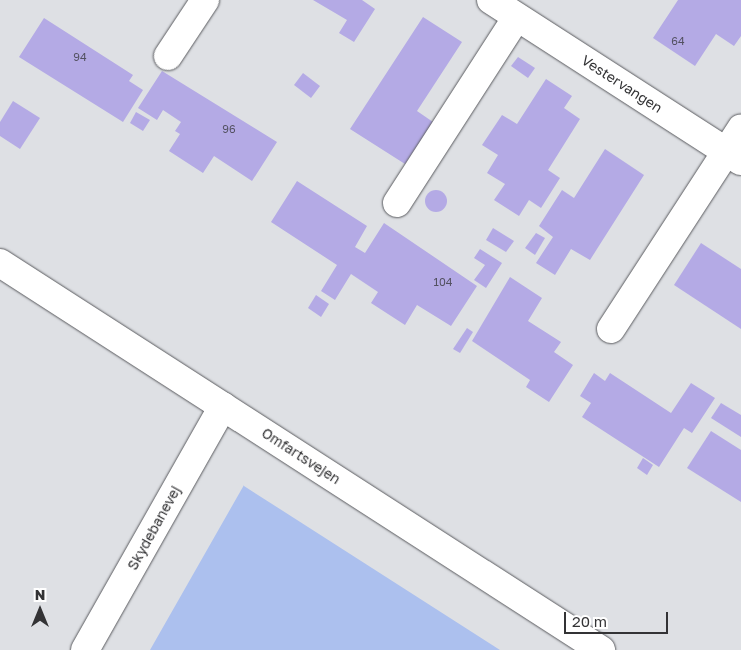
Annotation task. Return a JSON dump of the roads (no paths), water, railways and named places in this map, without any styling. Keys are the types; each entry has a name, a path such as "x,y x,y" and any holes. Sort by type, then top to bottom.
{"street":[{"path":"168,56 205,0"},
{"name":"Vestervangen","path":"491,0 734,156"},
{"path":"397,203 517,17"},
{"path":"611,329 734,156 741,129"},
{"name":"Omfartsvejen","path":"0,263 601,650"},
{"name":"Skydebanevej","path":"85,650 223,406"}]}
